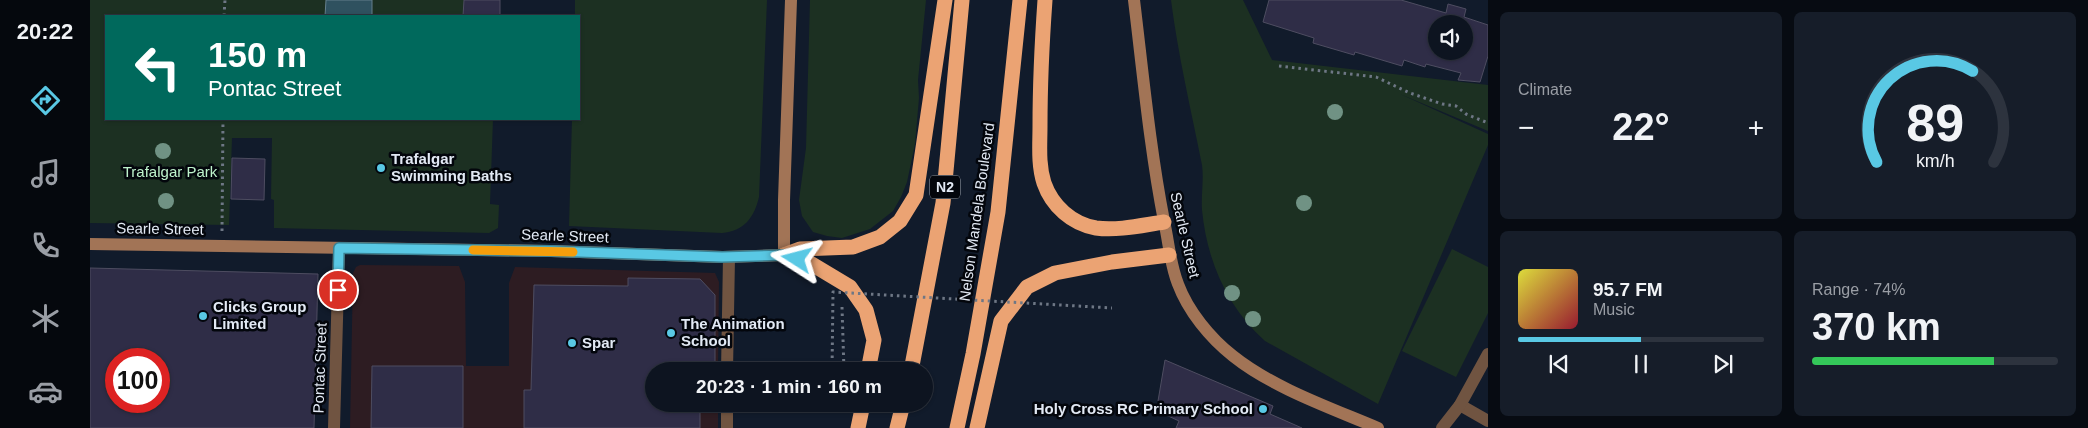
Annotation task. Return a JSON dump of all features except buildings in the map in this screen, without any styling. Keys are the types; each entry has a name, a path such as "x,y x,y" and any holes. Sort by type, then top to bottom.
{"highway":[{"path":"784,255 800,249 853,247 880,237 900,221 916,196 945,0"},
{"name":"N2","path":"913,362 943,203 962,0"},
{"name":"Nelson Mandela Boulevard","path":"957,428 973,354 998,212 1020,0"},
{"path":"1045,0 1041,64 1040,163 1044,183 1054,202 1066,215 1096,228 1164,222"},
{"path":"784,255 810,264 850,287 866,310 874,340 870,362"},
{"path":"977,428 1001,321 1027,287 1055,273 1112,262 1169,255"},
{"path":"858,428 861,412"},
{"path":"897,428 901,412"}],"street":[{"path":"784,255 784,190 791,0"},
{"name":"Searle Street","path":"1134,0 1159,198 1169,255 1178,284 1189,306 1216,341 1232,356 1274,382 1378,428"},
{"name":"Searle Street","path":"90,244 551,251 729,257 784,255"},
{"name":"Pontac Street","path":"334,428 339,248"},
{"path":"727,362 729,257"},
{"path":"1442,428 1460,405 1488,354"},
{"path":"1460,405 1488,421"},
{"path":"1454,428 1460,405"},
{"path":"727,412 727,428"}],"path":[{"path":"224,15 225,0"},
{"path":"1279,66 1376,77 1410,93 1442,104 1456,106 1466,114 1488,124"},
{"path":"222,246 224,120"},
{"path":"832,362 833,292 1112,308"},
{"path":"843,310 844,362"}],"shaded area":[{"path":"360,265 459,266 465,282 466,366 509,366 509,283 515,267 715,273 719,282 718,362 645,362 645,412 718,412 718,428 350,428 353,273 356,267"}],"green space":[{"name":"Trafalgar Park","path":"90,0 495,0 494,15 105,15 105,120 493,120 490,204 499,205 498,228 489,233 274,228 274,200 271,199 272,138 232,138 229,225 90,223"},
{"path":"575,0 767,0 759,197 754,211 747,222 730,232 722,233 569,226 572,120 580,120 580,15 575,15"},
{"path":"810,0 926,0 918,80 919,98 915,144 907,182 893,211 870,229 842,238 813,232 802,216 799,200 806,148"},
{"path":"1171,0 1243,0 1272,60 1488,85 1488,131 1400,94 1488,134 1488,145 1378,404 1265,341 1240,313 1221,282 1214,265 1205,229 1202,210 1202,165 1181,62"},
{"path":"1452,249 1488,267 1488,313 1456,377 1402,351"}],"water":[{"path":"326,0 372,0 372,15 325,15"}],"slow traffic":[{"path":"473,250 573,252"}],"place":[{"name":"Trafalgar Swimming Baths","path":"381,168"},
{"name":"Clicks Group Limited","path":"203,316"},
{"name":"The Animation School","path":"671,333"},
{"name":"Spar","path":"572,343"},
{"name":"Holy Cross RC Primary School","path":"1263,409"}],"route":[{"path":"338,290 339,248 551,251 722,257 784,255 797,259"}]}
